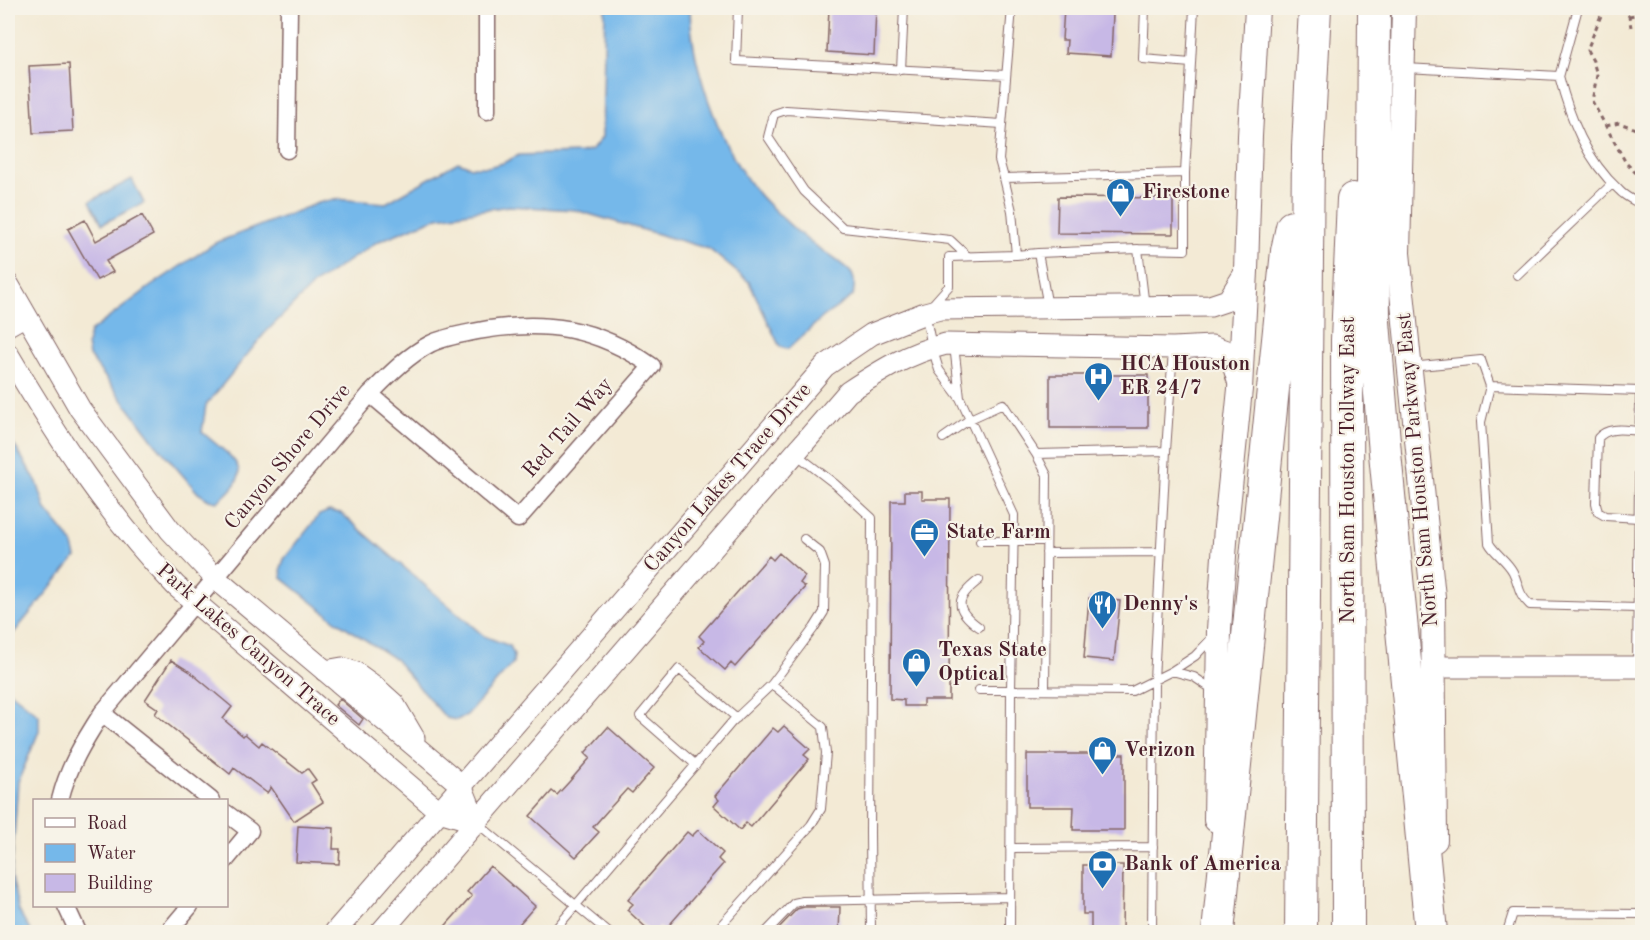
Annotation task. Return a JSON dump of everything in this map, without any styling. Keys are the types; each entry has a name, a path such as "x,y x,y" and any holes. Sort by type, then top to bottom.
{"highway":[{"name":"North Sam Houston Tollway East","path":"1301,933 1308,147 1315,8"},
{"name":"North Sam Houston Tollway East","path":"1348,933 1347,340 1362,8"},
{"path":"1374,8 1374,322 1431,933"},
{"path":"1216,933 1287,250 1308,147"}],"main road":[{"path":"1216,933 1219,630 1240,389 1257,8"},
{"name":"North Sam Houston Parkway East","path":"1404,8 1398,253 1433,597 1436,933"}],"street":[{"path":"287,150 289,8"},
{"path":"487,8 487,111"},
{"name":"Canyon Lakes Trace Drive","path":"335,933 825,366 872,334 940,309 1210,306 1228,300 1246,271"},
{"name":"Park Lakes Canyon Trace","path":"8,284 16,320 139,491 170,530 215,578 462,785"},
{"name":"Canyon Shore Drive","path":"60,799 65,779 77,752 102,713 370,394 400,365 430,344 467,333 502,327 552,326 589,333 628,350 652,366"},
{"name":"Canyon Lakes Trace Drive","path":"381,933 848,392 888,365 932,347 954,344 1173,348 1212,346 1229,352 1240,389"},
{"name":"Park Lakes Canyon Trace","path":"8,354 51,428 111,511 144,553 176,586 439,811 476,822"},
{"name":"Red Tail Way","path":"370,394 518,519 652,366"},
{"path":"1434,667 1640,667"},
{"name":"Park Lakes Canyon Trace","path":"326,671 342,668 356,673 374,686 394,704 424,754"},
{"path":"305,697 326,671"},
{"path":"102,713 210,799"},
{"path":"382,762 402,736"},
{"path":"462,785 476,822"},
{"path":"228,814 250,831 228,858"},
{"path":"66,907 78,933"},
{"path":"168,933 189,907"}],"lane":[{"path":"738,8 736,61 1006,75"},
{"path":"901,70 904,8"},
{"path":"1012,8 999,160 1012,211 1016,255"},
{"path":"1145,8 1143,59 1191,63"},
{"path":"1010,933 1014,515 960,398 939,370 925,313 949,286 949,257 1138,249 1185,250 1185,173 1194,8"},
{"path":"1578,8 1559,77 1567,109 1593,162 1620,192 1642,205"},
{"path":"1401,68 1559,77"},
{"path":"967,256 950,240 843,228 804,191 768,137 774,114 786,110 1002,124"},
{"path":"1004,178 1185,173"},
{"path":"1517,275 1612,184"},
{"path":"1138,249 1144,307"},
{"path":"1038,253 1048,308"},
{"path":"954,344 960,398"},
{"path":"1152,933 1154,680 1173,348"},
{"path":"1410,367 1481,360 1490,386 1481,422 1489,543 1493,551 1512,570 1520,596 1530,605 1640,607"},
{"path":"1490,386 1641,391 1640,667"},
{"path":"943,438 970,419 1003,405 1036,454 1047,475 1045,690"},
{"path":"1639,518 1605,516 1598,512 1596,503 1598,438 1603,432 1612,429 1640,431"},
{"path":"1036,454 1166,451"},
{"path":"795,454 835,484 872,518 871,933"},
{"path":"554,933 736,718 772,684 814,628 824,612 825,566 820,552 804,539"},
{"path":"980,541 1046,541"},
{"path":"1046,553 1160,552"},
{"path":"979,627 962,613 960,605 962,596 980,580"},
{"path":"979,690 1132,691 1173,671 1195,656 1219,630"},
{"path":"696,765 640,716 679,669 736,718"},
{"path":"1173,671 1194,678 1218,693"},
{"path":"715,933 811,825 821,809 826,753 823,727 772,684"},
{"path":"476,822 608,933"},
{"path":"1010,848 1154,847"},
{"path":"766,933 794,903 803,901 1010,897"},
{"path":"1507,933 1513,913 1642,914"}],"path":[{"path":"1604,8 1587,50 1596,70 1596,86 1592,101 1626,163 1642,179"},
{"path":"1622,8 1629,16 1631,27"},
{"path":"1629,16 1642,14"},
{"path":"1606,126 1619,123 1642,131"}],"water":[{"path":"605,8 690,8 696,58 704,85 713,113 737,164 752,186 795,230 849,270 854,280 853,296 823,317 788,349 780,347 749,282 709,249 575,210 509,206 438,217 377,242 314,284 264,334 206,405 202,432 237,465 239,472 237,481 230,491 217,502 198,493 155,443 89,356 87,344 90,332 151,286 215,243 318,203 335,199 386,203 458,162 471,167 488,167 519,155 581,153 592,150 602,137"},
{"path":"132,179 144,203 102,224 90,201"},
{"path":"8,435 37,482 46,510 72,542 76,557 8,640"},
{"path":"329,511 341,513 484,636 510,646 514,655 513,663 467,715 457,720 446,718 395,659 336,621 282,578 281,568 284,559 319,515"},
{"path":"8,690 39,715 39,731 18,782 11,878 19,911 31,932 8,932"}],"building":[{"path":"829,8 876,8 874,55 827,52"},
{"path":"1064,8 1111,8 1111,14 1113,14 1111,56 1066,53 1067,40 1062,40"},
{"path":"69,64 73,131 33,133 29,66"},
{"path":"1058,197 1173,198 1173,234 1057,233"},
{"path":"142,215 153,235 106,261 113,272 97,280 68,229 85,220 96,241"},
{"name":"HCA Houston ER 24/7","path":"1050,375 1148,375 1148,428 1050,428"},
{"path":"905,491 922,491 922,499 950,499 949,700 923,700 923,706 904,706 904,700 890,699 891,501 905,501"},
{"path":"779,553 805,576 800,583 805,587 735,667 731,663 725,670 699,647 704,641 699,636 769,556 773,560"},
{"name":"Denny's","path":"1089,598 1120,601 1114,661 1084,658"},
{"path":"171,660 189,671 232,707 223,719 243,736 245,734 259,746 262,742 302,773 308,769 316,780 311,783 323,802 294,821 271,787 267,793 234,768 230,774 155,714 158,709 145,700"},
{"path":"340,699 363,719 359,725 335,705"},
{"path":"784,726 810,749 804,755 809,759 751,827 746,823 740,830 714,806 719,800 715,796 773,728 778,732"},
{"path":"608,727 654,768 632,793 627,789 593,827 599,832 576,857 530,816 552,791 557,795 569,782 590,758 585,753"},
{"path":"1027,754 1124,754 1124,830 1073,830 1074,807 1027,807"},
{"path":"298,826 334,828 333,849 340,849 339,864 296,862"},
{"path":"698,830 723,853 718,859 723,864 664,931 660,927 652,933 627,910 633,904 628,900 687,832 692,836"},
{"name":"Bank of America","path":"1083,865 1123,865 1122,933 1091,933 1091,914 1083,914"},
{"path":"490,866 535,906 513,931 508,927 503,933 439,933 472,896 467,892"},
{"path":"840,907 839,933 774,933 797,909"}],"place":[{"name":"Firestone","path":"1121,218"},
{"name":"HCA Houston ER 24/7","path":"1099,402"},
{"name":"State Farm","path":"925,558"},
{"name":"Denny's","path":"1102,630"},
{"name":"Texas State Optical","path":"917,688"},
{"name":"Verizon","path":"1103,776"},
{"name":"Bank of America","path":"1103,890"}]}
